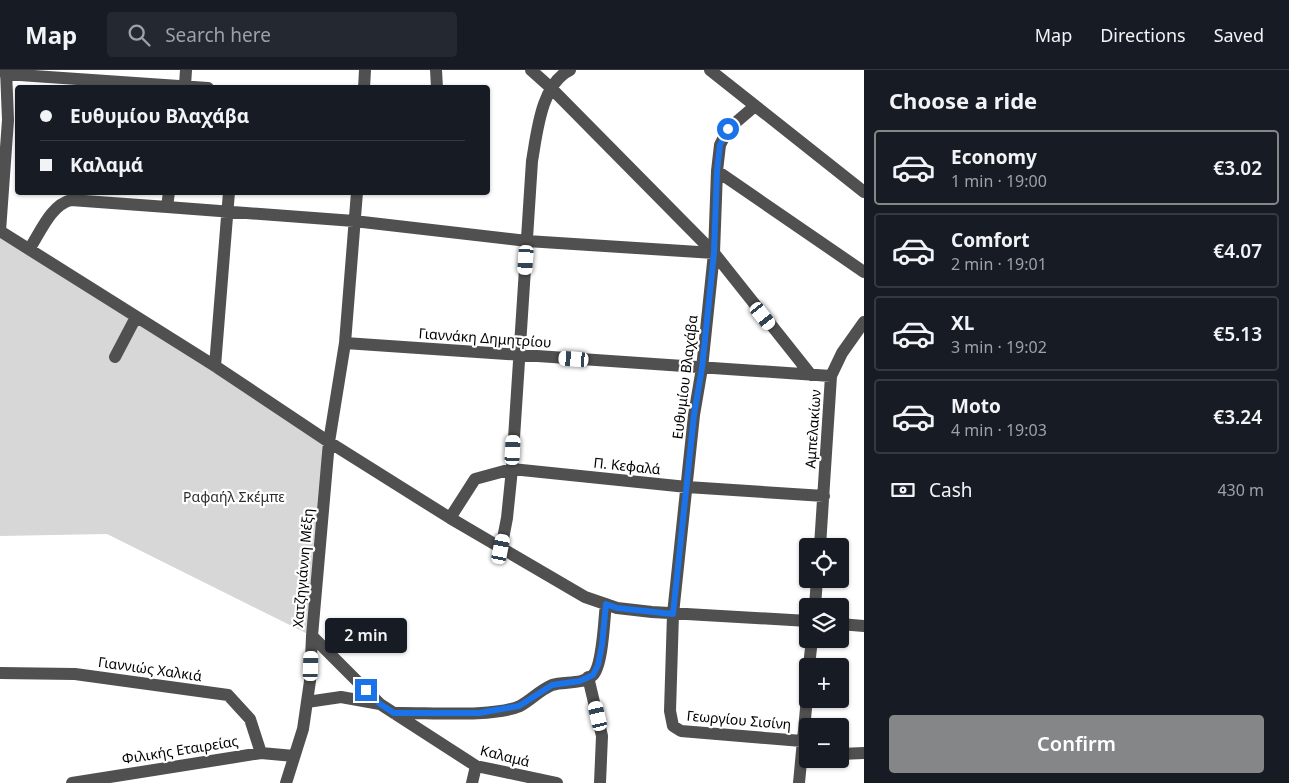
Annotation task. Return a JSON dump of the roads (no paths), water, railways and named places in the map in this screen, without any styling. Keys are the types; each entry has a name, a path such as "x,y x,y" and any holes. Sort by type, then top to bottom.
{"street":[{"path":"181,85 186,70"},
{"path":"364,85 365,70"},
{"path":"436,70 437,85"},
{"path":"531,70 714,253 810,375"},
{"path":"501,549 507,518 512,469 532,161 538,128 550,87 563,73 570,70"},
{"path":"710,70 864,192"},
{"path":"168,85 5,72 8,120 0,231 30,248 450,518 585,597 617,608 673,614 799,621"},
{"name":"Ευθυμίου Βλαχάβα","path":"673,726 670,711 673,614 694,415 702,368 714,253 717,171 720,145 728,129 755,106"},
{"path":"717,171 864,272"},
{"path":"167,207 169,195"},
{"path":"215,366 229,195"},
{"name":"Χατζηγιάννη Μέξη","path":"286,783 302,729 310,681 312,636 330,442 345,343 357,195"},
{"path":"30,248 56,207 65,201 71,200 354,220 527,241 714,253"},
{"path":"115,357 136,317"},
{"name":"Αμπελακίων","path":"821,538 831,376 842,353 864,322"},
{"name":"Γιαννάκη Δημητρίου","path":"345,343 831,376"},
{"name":"Π. Κεφαλά","path":"450,518 475,479 512,469 687,488 824,496"},
{"path":"394,713 479,713 502,710 519,706 552,685 580,681 593,675 598,665 602,645 606,604"},
{"path":"849,625 864,626"},
{"name":"Καλαμά","path":"312,636 380,704 476,766 557,783"},
{"name":"Γιαννιώς Χαλκιά","path":"0,673 75,674 228,695 250,719 261,753"},
{"path":"588,677 602,736 600,783"},
{"path":"307,702 341,697 380,704"},
{"name":"Γεωργίου Σισίνη","path":"673,726 681,731 799,748"},
{"name":"Φιλικής Εταιρείας","path":"72,783 261,753 294,756"},
{"path":"849,754 864,753"},
{"path":"472,783 476,766"},
{"path":"798,783 801,768"}],"park label":[{"name":"Ραφαήλ Σκέμπε","path":"234,497"}]}
